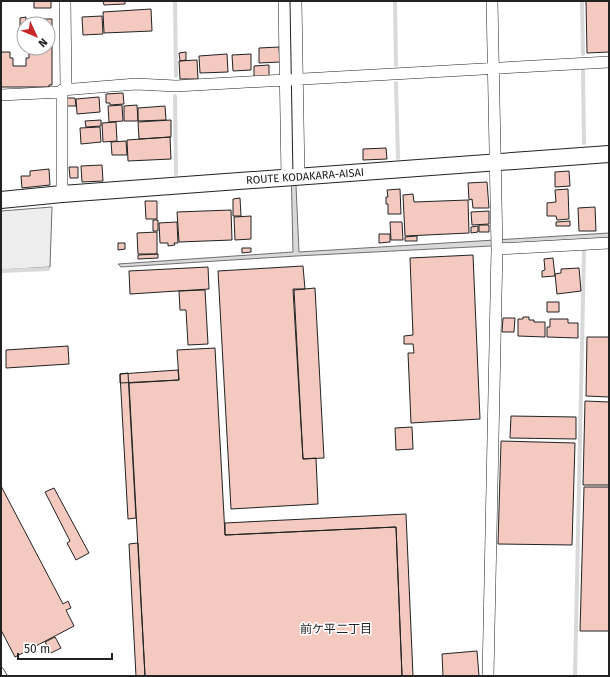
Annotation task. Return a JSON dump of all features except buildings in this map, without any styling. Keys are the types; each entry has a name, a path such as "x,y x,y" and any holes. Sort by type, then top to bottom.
{"main road":[{"name":"ROUTE KODAKARA-AISAI","path":"1,200 62,194 609,154"}],"street":[{"path":"62,194 65,1"},
{"path":"284,1 285,80 293,177"},
{"path":"293,177 297,80 296,1"},
{"path":"488,676 496,244 492,1"},
{"path":"1,95 136,84 176,86 609,62"},
{"path":"496,244 609,243"}],"lane":[{"path":"1,671 4,676"}],"shaded area":[{"path":"289,1 293,1 295,163 299,252 609,233 609,238 121,267 118,264 293,252"},
{"path":"52,207 50,267 1,270 1,211"}],"waterway":[{"path":"175,1 176,76"},
{"path":"395,1 396,65"},
{"path":"582,1 583,54"},
{"path":"583,71 584,143"},
{"path":"396,83 398,158"},
{"path":"175,96 176,174"},
{"path":"575,676 584,250"},
{"path":"1,271 48,269"}],"district":[{"name":"前ケ平二丁目","path":"336,629"}]}
